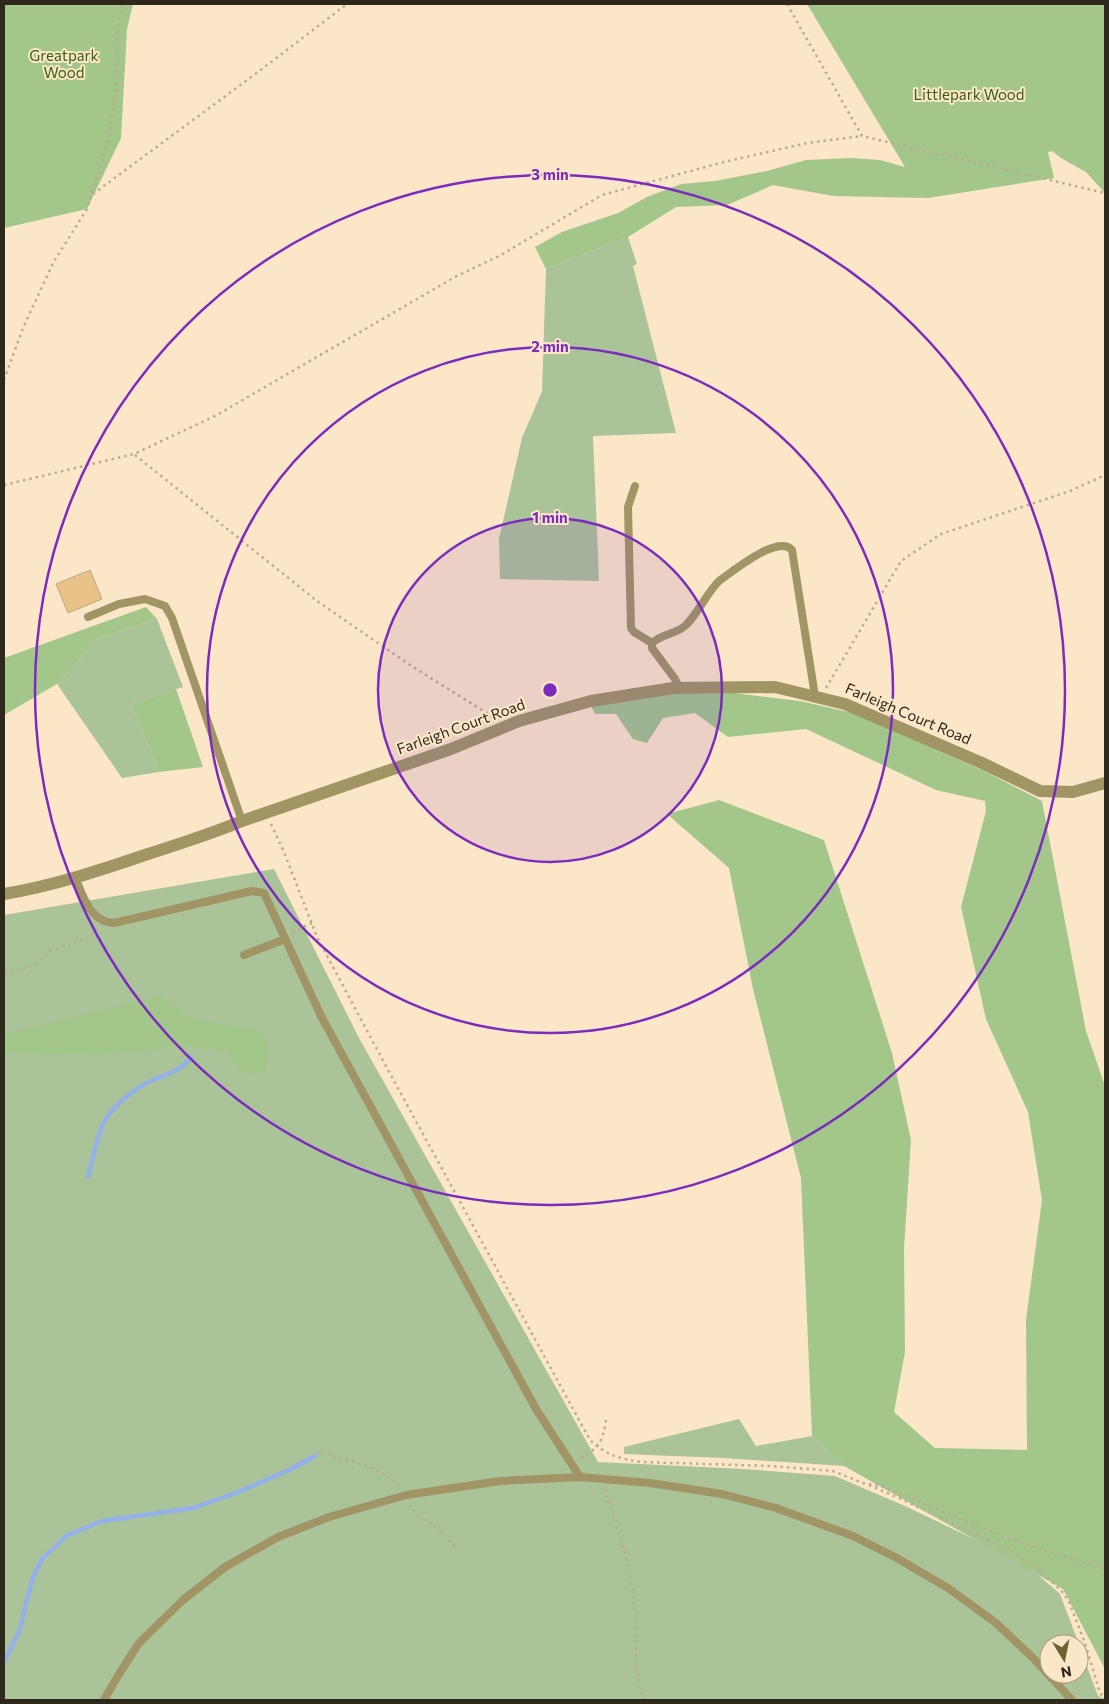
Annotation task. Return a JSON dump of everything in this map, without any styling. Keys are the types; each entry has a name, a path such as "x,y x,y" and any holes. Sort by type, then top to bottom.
{"street":[{"name":"Farleigh Court Road","path":"4,894 35,889 221,830 242,821 451,749 519,721 591,701 679,687 775,687 845,704 982,763 1040,791 1073,792 1105,784"}],"lane":[{"path":"635,486 628,507 631,628 634,632 652,643"},
{"path":"652,643 686,625 719,581 771,547 788,546 792,550 818,697"},
{"path":"88,617 119,604 145,599 165,606 172,618 242,821"},
{"path":"652,643 652,648 679,687"},
{"path":"75,877 91,912 104,923 114,923 252,891 264,893 335,1042 536,1409 580,1477"},
{"path":"244,956 285,938"},
{"path":"104,1700 118,1674 139,1643 184,1600 225,1567 278,1537 328,1517 406,1495 500,1481 580,1477 650,1483 722,1494 776,1508 853,1536 895,1557 948,1588 996,1624 1032,1657 1072,1700"}],"path":[{"path":"4,380 22,328 53,263 87,209 92,195 110,135 117,78 117,27 123,4"},
{"path":"92,195 347,4"},
{"path":"786,4 862,136"},
{"path":"4,486 134,454 215,416 455,277 501,255 602,195 724,162 807,143 862,136 1105,193"},
{"path":"134,454 318,601 410,665 507,726"},
{"path":"818,697 901,561 941,534 1070,491 1105,475"},
{"path":"266,813 284,852 318,937 387,1068 590,1440 622,1460 772,1466 833,1471 908,1502 1009,1550 1038,1570 1061,1590 1069,1602 1085,1643 1100,1693 1105,1699"},
{"path":"4,973 32,966 49,950 87,938 104,923"},
{"path":"285,938 312,923"},
{"path":"570,1463 590,1452 602,1441 606,1420"},
{"path":"600,1478 618,1527 632,1587 636,1624 635,1664 638,1685 644,1700"},
{"path":"862,1483 884,1487 1009,1539 1105,1569"}],"green space":[{"name":"Greatpark Wood","path":"4,4 133,4 127,29 121,138 87,209 4,228"},
{"name":"Littlepark Wood","path":"807,4 1105,4 1105,193 1086,172 1052,151 1048,152 1054,178 928,198 833,196 773,185 727,205 676,207 628,237 546,269 535,247 562,232 618,213 647,197 681,184 715,181 767,171 806,160 851,158 880,160 905,167"},
{"path":"628,237 637,264 633,266 676,433 593,436 599,581 500,579 499,539 522,438 542,391 546,269"},
{"path":"146,607 157,619 97,639 57,684 4,715 4,658"},
{"path":"157,619 183,687 131,704 159,772 122,778 57,684 97,639"},
{"path":"176,689 203,767 159,772 131,704"},
{"path":"734,693 800,701 853,713 982,770 1042,801 1086,1031 1105,1086 1105,1669 1089,1639 1089,1634 1087,1634 1063,1589 844,1466 812,1436 801,1178 753,989 729,868 667,814 719,800 824,840 892,1053 911,1140 904,1248 905,1352 894,1412 935,1448 1027,1450 1026,1320 1042,1200 1028,1112 986,1019 961,907 986,811 985,801 936,790 806,729 728,737 695,713 663,718 647,743 633,739 616,714 595,714 591,706 668,694"},
{"path":"274,869 359,1038 598,1462 744,1469 835,1476 905,1506 999,1551 1036,1573 1060,1594 1075,1634 1039,1634 1039,1684 1089,1684 1089,1672 1098,1696 1105,1700 4,1700 4,915"},
{"path":"161,996 191,1018 262,1031 269,1050 265,1071 244,1074 226,1052 187,1046 102,1055 4,1053 4,1034"},
{"path":"739,1419 756,1446 812,1436 844,1466 624,1454 624,1447"}],"building":[{"path":"90,570 102,599 68,613 56,584"}],"waterway":[{"path":"88,1177 101,1128 113,1110 139,1087 178,1069 191,1057"},
{"path":"4,1662 19,1632 32,1580 42,1559 66,1536 102,1521 193,1508 236,1493 289,1470 315,1456"}]}
